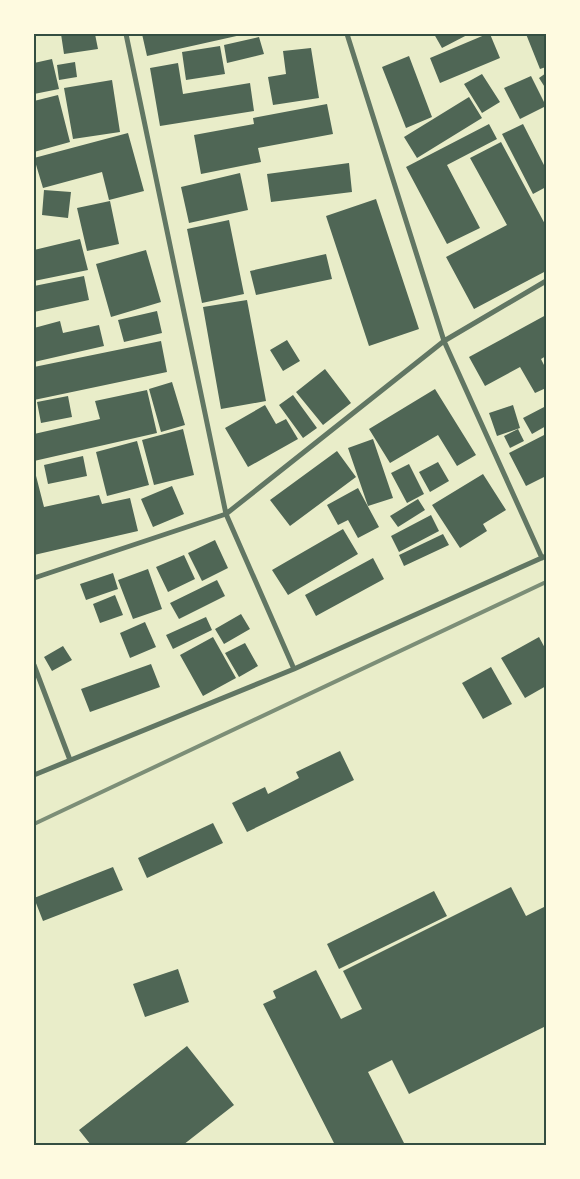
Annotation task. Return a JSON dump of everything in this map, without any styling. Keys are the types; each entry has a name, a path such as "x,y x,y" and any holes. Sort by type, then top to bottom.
{"street":[{"path":"126,34 226,514 294,669"},
{"path":"34,775 294,669 544,557 444,341 347,34"},
{"path":"34,578 226,514 444,341 546,281"},
{"path":"34,665 70,760"}],"building":[{"path":"61,34 95,34 98,49 64,54"},
{"path":"142,34 241,34 241,35 147,56"},
{"path":"434,34 469,34 442,48"},
{"path":"490,34 500,58 440,83 430,58"},
{"path":"526,34 546,34 546,67 540,69"},
{"path":"259,37 264,54 227,63 224,45"},
{"path":"220,46 225,74 186,80 182,52"},
{"path":"311,48 319,98 273,105 268,77 286,74 283,51"},
{"path":"409,56 432,117 406,128 382,67"},
{"path":"52,59 59,89 34,94 34,63"},
{"path":"75,62 77,77 59,80 57,65"},
{"path":"178,63 183,94 250,83 254,111 160,126 150,68"},
{"path":"546,73 546,89 539,78"},
{"path":"482,74 500,102 482,113 464,84"},
{"path":"531,76 546,106 520,119 504,88"},
{"path":"112,80 120,132 73,139 64,88"},
{"path":"58,95 70,142 34,152 34,101"},
{"path":"469,97 482,118 417,158 404,137"},
{"path":"327,104 333,134 258,148 261,162 201,174 194,135 254,124 253,118"},
{"path":"489,124 497,139 447,165 480,228 447,244 406,167"},
{"path":"523,124 546,169 546,187 533,194 502,134"},
{"path":"128,133 144,191 109,200 102,172 43,188 34,158"},
{"path":"501,142 546,226 546,271 474,309 446,257 507,225 470,158"},
{"path":"349,163 352,192 271,202 267,174"},
{"path":"240,173 248,210 189,223 181,187"},
{"path":"44,190 71,192 68,218 42,215"},
{"path":"376,199 419,329 369,346 326,216"},
{"path":"110,201 119,244 87,251 77,208"},
{"path":"229,220 244,294 202,303 187,229"},
{"path":"80,239 88,270 34,281 34,250"},
{"path":"146,250 161,302 111,317 96,264"},
{"path":"326,254 332,279 256,295 250,271"},
{"path":"84,276 89,300 34,312 34,286"},
{"path":"247,300 266,401 221,409 203,307"},
{"path":"157,311 162,333 124,342 118,320"},
{"path":"546,315 546,356 541,359 546,369 546,388 535,393 520,367 485,386 469,357"},
{"path":"60,321 63,333 99,325 104,346 34,362 34,328"},
{"path":"287,340 300,361 283,371 270,350"},
{"path":"161,341 167,372 34,400 34,367"},
{"path":"325,369 351,403 323,425 296,392"},
{"path":"172,382 185,425 161,432 149,389"},
{"path":"435,389 476,455 457,466 438,435 390,463 369,429"},
{"path":"147,390 157,433 34,461 34,434 100,419 95,401"},
{"path":"293,395 317,428 303,438 279,405"},
{"path":"68,396 72,417 41,423 37,402"},
{"path":"265,405 276,424 286,419 298,439 248,467 225,428"},
{"path":"513,405 520,428 497,436 489,413"},
{"path":"546,406 546,426 532,434 523,418"},
{"path":"183,429 194,475 154,485 142,440"},
{"path":"518,429 524,441 510,448 504,436"},
{"path":"546,434 546,476 526,486 509,453"},
{"path":"373,439 393,498 368,506 348,448"},
{"path":"137,441 149,485 107,496 96,452"},
{"path":"337,451 356,477 290,526 270,500"},
{"path":"83,456 87,476 48,484 44,465"},
{"path":"438,462 449,481 430,492 419,472"},
{"path":"409,464 424,494 407,503 391,473"},
{"path":"34,468 44,507 99,495 102,504 130,498 138,531 34,555"},
{"path":"483,474 506,510 483,524 487,531 460,548 432,505"},
{"path":"172,486 184,514 153,527 141,499"},
{"path":"358,488 379,527 358,538 348,520 338,525 327,505"},
{"path":"418,499 425,510 398,527 390,516"},
{"path":"431,515 439,531 399,552 391,536"},
{"path":"343,529 358,554 288,595 272,570"},
{"path":"443,534 449,545 404,566 399,555"},
{"path":"215,540 228,568 202,581 188,553"},
{"path":"184,555 195,579 168,592 156,567"},
{"path":"373,558 384,579 316,616 305,595"},
{"path":"148,569 162,609 133,619 118,580"},
{"path":"113,573 118,589 86,600 80,584"},
{"path":"217,580 225,596 179,619 170,603"},
{"path":"115,595 123,615 100,623 93,604"},
{"path":"241,614 250,629 224,644 215,629"},
{"path":"206,617 212,630 173,649 166,635"},
{"path":"145,622 156,647 130,658 120,633"},
{"path":"213,637 236,678 203,696 180,655"},
{"path":"539,637 546,650 546,686 525,698 501,658"},
{"path":"245,643 258,666 239,677 225,653"},
{"path":"63,646 72,660 52,671 44,657"},
{"path":"151,664 160,687 90,712 81,689"},
{"path":"491,667 512,704 483,719 462,683"},
{"path":"340,751 354,780 247,832 232,803 265,787 268,794 299,778 296,772"},
{"path":"213,823 223,843 147,878 138,858"},
{"path":"113,867 123,890 43,921 34,898"},
{"path":"511,887 526,916 546,906 546,1026 409,1094 392,1060 368,1072 405,1145 335,1145 263,1004 276,998 273,991 316,970 341,1019 362,1009 343,971"},
{"path":"434,891 447,916 339,969 327,944"},
{"path":"178,969 189,1002 145,1017 133,984"},
{"path":"187,1046 234,1105 183,1145 91,1145 79,1130"}],"railway":[{"path":"34,824 546,582"}]}
